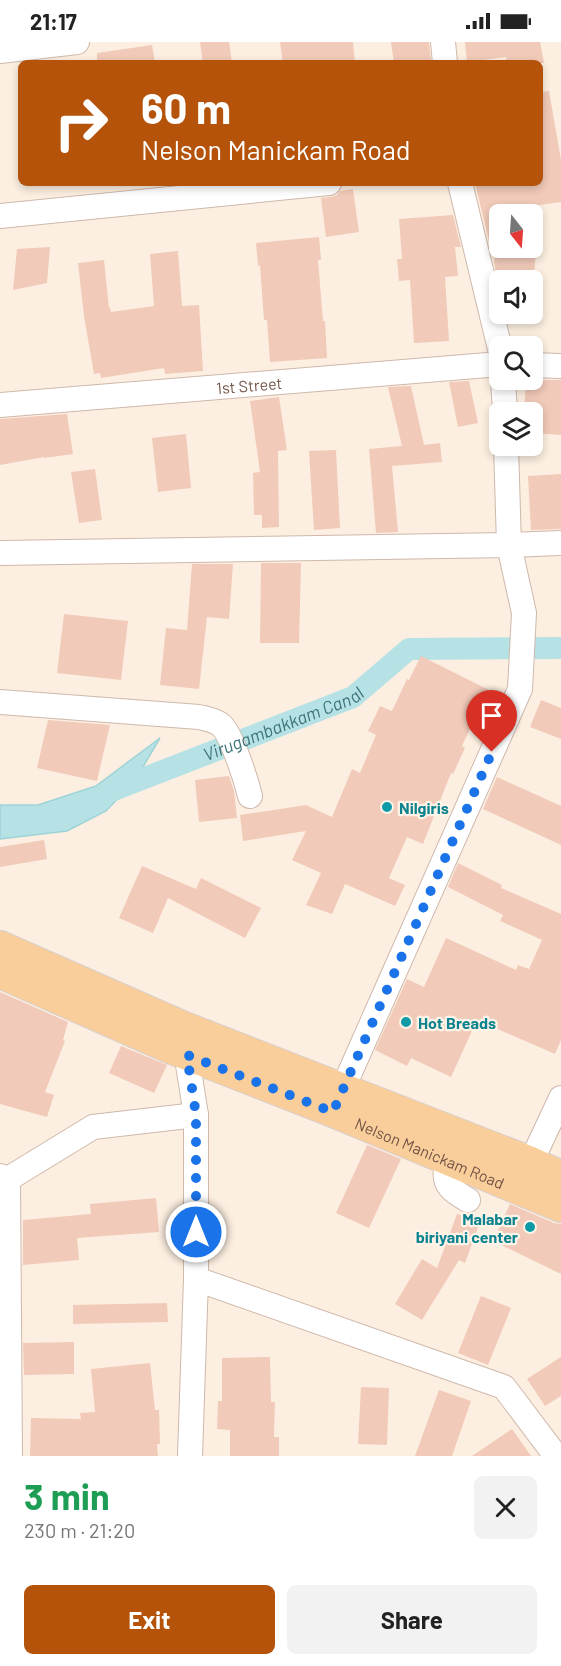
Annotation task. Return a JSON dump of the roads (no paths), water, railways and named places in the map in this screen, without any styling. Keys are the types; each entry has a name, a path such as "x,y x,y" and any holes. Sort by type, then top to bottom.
{"main road":[{"name":"Nelson Manickam Road","path":"0,946 182,1026 338,1100 448,1160 561,1207"},
{"name":"Nelson Manickam Road","path":"0,973 187,1055 531,1161 561,1176"}],"street":[{"path":"0,51 77,42"},
{"path":"443,42 445,60"},
{"path":"0,216 299,186"},
{"path":"461,186 497,336"},
{"name":"1st Street","path":"0,405 489,365"},
{"path":"543,365 561,366"},
{"path":"338,1100 520,689 524,613 509,545 506,456"},
{"path":"2,547 561,543"},
{"path":"0,706 199,717 216,722 224,727 235,751 250,796"},
{"path":"182,1026 196,1115 196,1279 190,1456"},
{"path":"531,1161 561,1098"},
{"path":"10,1456 4,1178 93,1127 196,1115"},
{"path":"448,1160 445,1179 448,1186 468,1200"},
{"path":"196,1279 504,1387 556,1456"}],"water":[{"path":"160,738 134,782 106,811 67,831 0,839 0,805 38,805 96,786"}],"waterway":[{"name":"Virugambakkam Canal","path":"106,793 353,697 409,649 561,648"}],"place":[{"name":"Nilgiris","path":"387,807"},
{"name":"Hot Breads","path":"406,1022"},
{"name":"Malabar biriyani center","path":"530,1227"}]}
